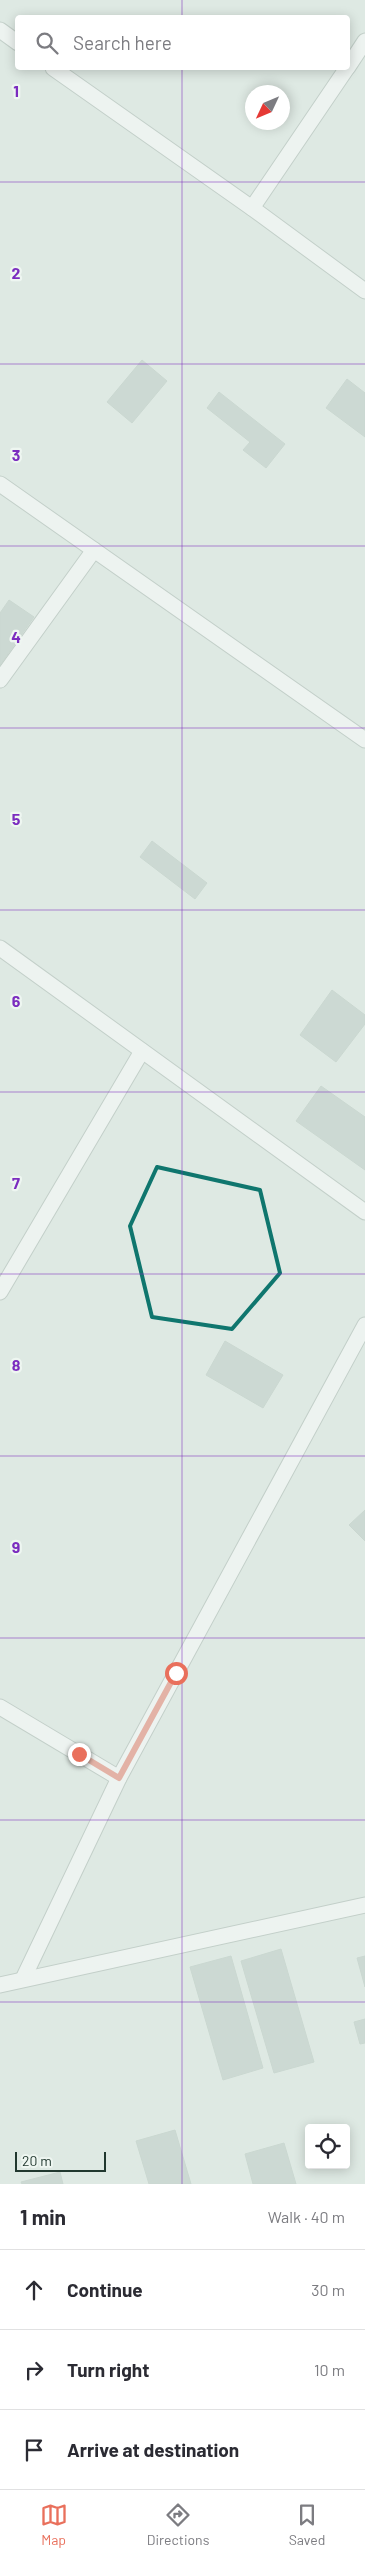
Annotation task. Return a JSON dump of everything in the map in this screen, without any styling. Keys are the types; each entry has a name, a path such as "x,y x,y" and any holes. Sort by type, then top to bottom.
{"street":[{"path":"0,30 15,41"},
{"path":"350,63 365,42"},
{"path":"56,70 252,208 365,291"},
{"path":"252,208 345,70"},
{"path":"0,484 365,740"},
{"path":"0,680 94,550"},
{"path":"0,948 365,1212"},
{"path":"0,1292 142,1051"},
{"path":"23,1979 119,1778 365,1324"},
{"path":"0,1707 119,1778"},
{"path":"0,1985 365,1905"}],"highlighted area":[{"path":"157,1167 260,1190 280,1273 232,1329 152,1317 130,1226"}],"building":[{"path":"142,360 167,381 132,423 107,402"},
{"path":"347,379 365,393 365,437 326,408"},
{"path":"219,392 285,444 266,468 243,450 250,442 207,408"},
{"path":"9,600 34,617 0,665 0,613"},
{"path":"152,841 207,883 195,899 140,857"},
{"path":"332,990 365,1015 365,1024 336,1062 300,1035"},
{"path":"321,1086 365,1117 365,1170 296,1121"},
{"path":"225,1341 283,1375 263,1408 206,1375"},
{"path":"365,1510 365,1541 349,1525"},
{"path":"281,1949 314,2062 274,2073 241,1961"},
{"path":"231,1956 263,2068 223,2080 190,1967"},
{"path":"365,1956 365,1987 357,1958"},
{"path":"365,2019 365,2043 360,2044 354,2022"},
{"path":"175,2130 191,2184 149,2184 136,2141"},
{"path":"284,2143 296,2184 253,2184 245,2154"},
{"path":"60,2172 63,2184 22,2184 21,2182"}],"route":[{"path":"79,1754 119,1778 176,1673"}]}
